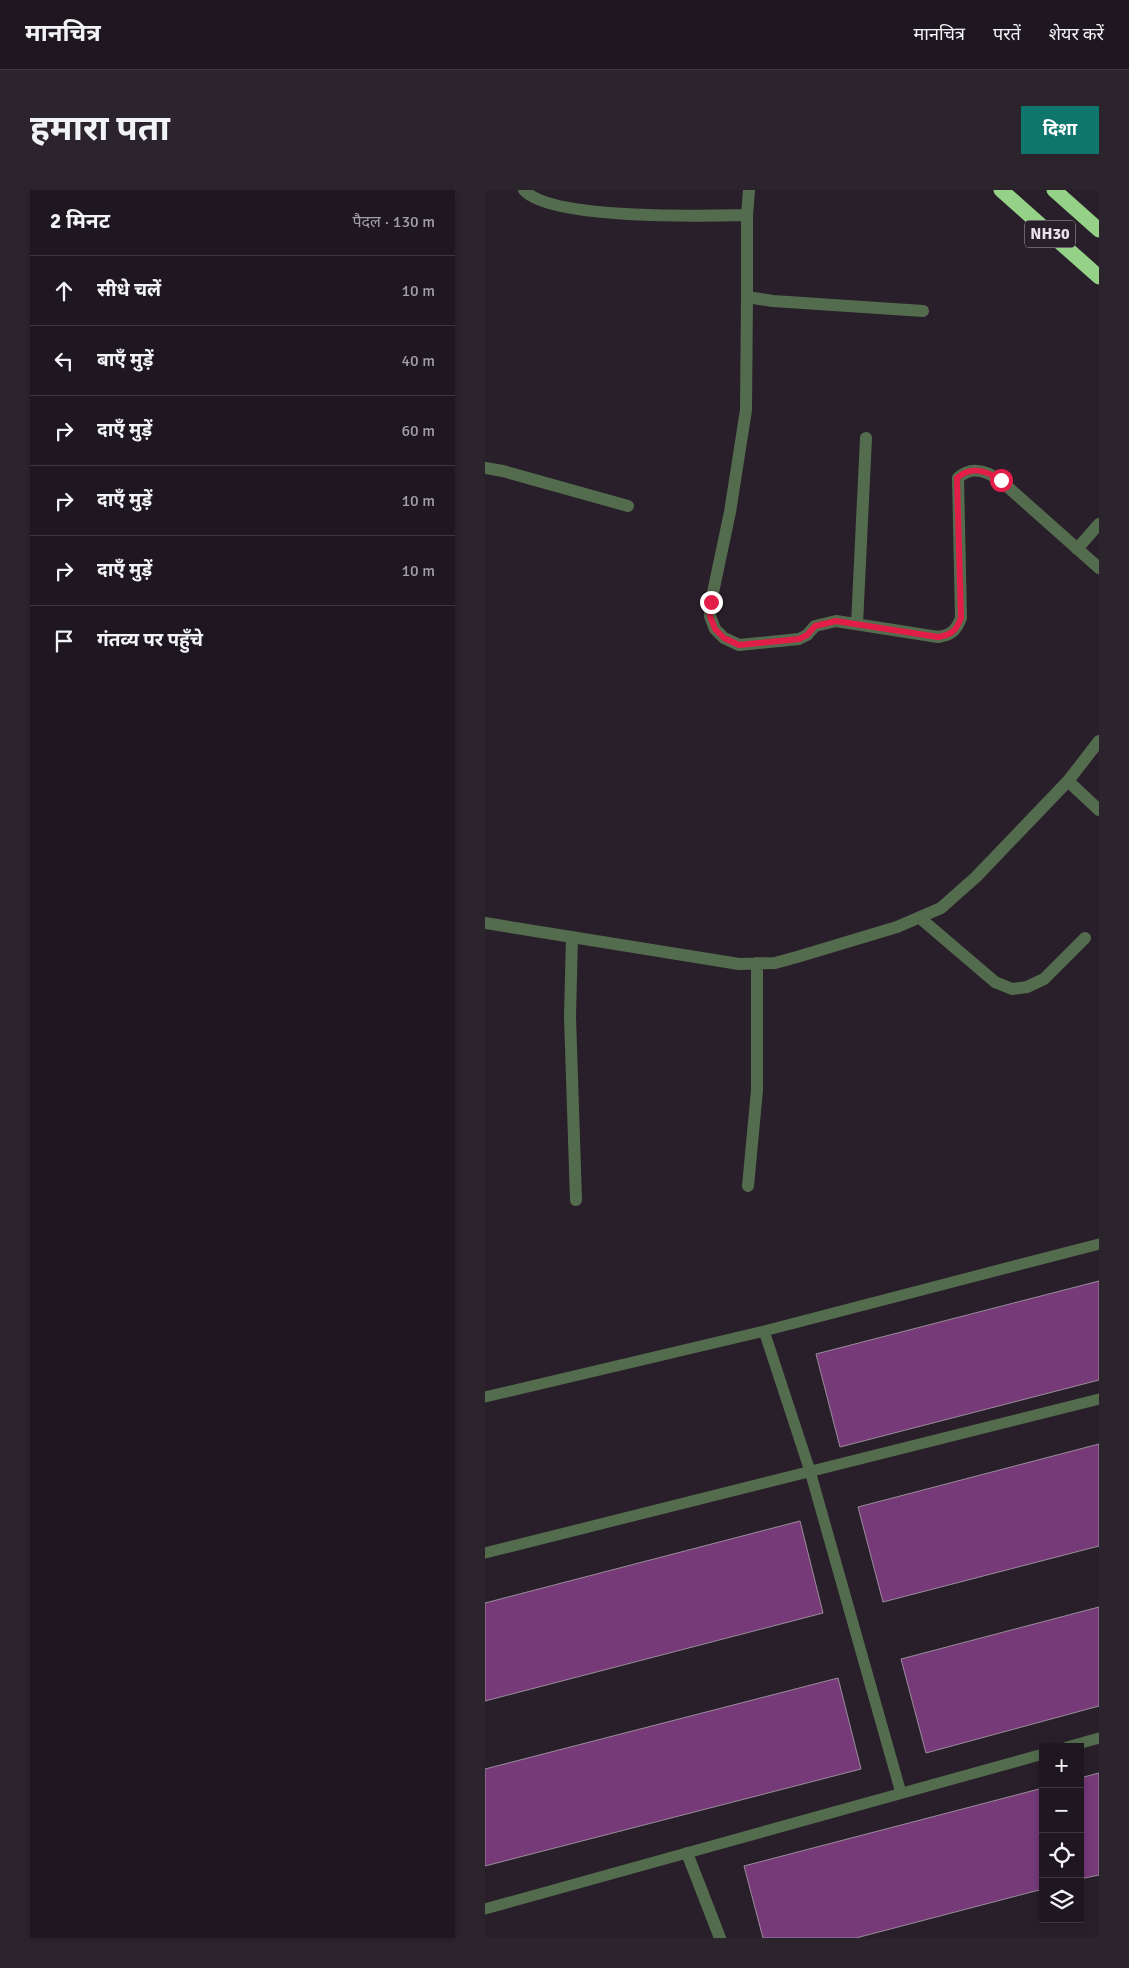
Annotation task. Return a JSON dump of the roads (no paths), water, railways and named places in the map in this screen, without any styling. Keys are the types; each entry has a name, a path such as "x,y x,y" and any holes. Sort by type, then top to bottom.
{"highway":[{"name":"NH30","path":"1001,190 1099,277"},
{"name":"NH30","path":"1054,190 1099,230"}],"street":[{"path":"524,190 539,200 570,207 609,212 665,216 747,216"},
{"path":"749,190 747,216 746,410 730,512 711,602 710,616 715,629 724,638 739,645 799,639 807,635 815,626 825,622 836,621 938,637 947,636 956,630 961,618 957,478 963,473 974,470 988,472 1001,480 1099,568"},
{"path":"747,297 773,301 923,312"},
{"path":"857,624 866,438"},
{"path":"485,468 628,506"},
{"path":"1077,549 1099,524"},
{"path":"485,923 739,964 775,963 797,958 897,927 941,908 957,895 1068,782 1099,741"},
{"path":"1068,782 1099,810"},
{"path":"920,918 995,982 1012,989 1027,987 1044,979 1085,938"},
{"path":"572,937 570,1016 577,1200"},
{"path":"748,1186 757,1090 757,963"},
{"path":"687,1853 720,1938"}],"lane":[{"path":"485,1397 764,1331 1099,1244"},
{"path":"764,1331 809,1471 901,1793"},
{"path":"485,1553 1099,1399"},
{"path":"1081,1743 1099,1738"},
{"path":"485,1909 1039,1755"}]}
